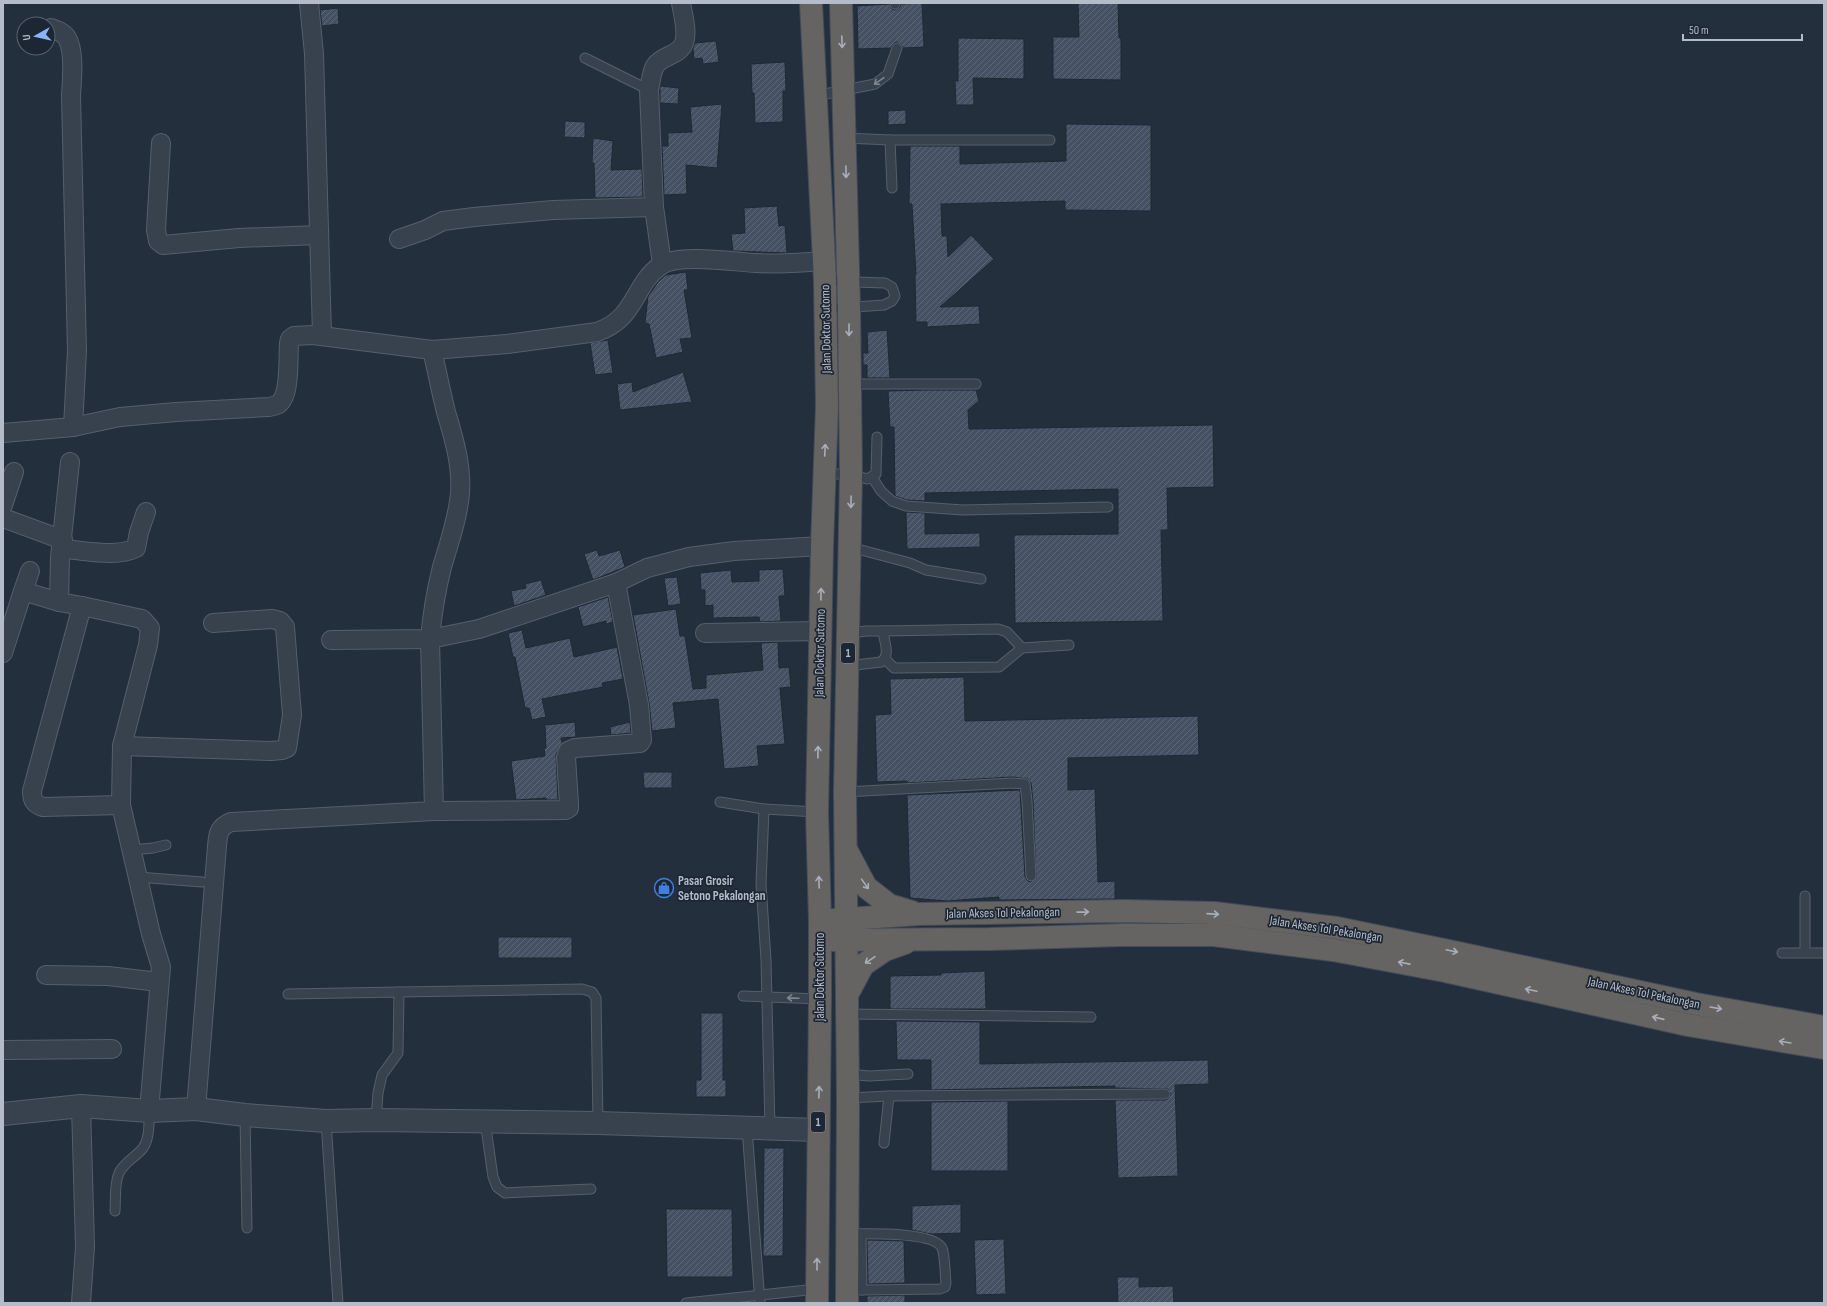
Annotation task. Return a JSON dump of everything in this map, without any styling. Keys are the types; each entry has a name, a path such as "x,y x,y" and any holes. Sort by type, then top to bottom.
{"highway":[{"name":"Jalan Doktor Sutomo","path":"811,3 826,309 827,406 822,546 817,812 820,931 817,1296"},
{"name":"Jalan Doktor Sutomo","path":"841,3 850,384 862,476 850,547 845,792 847,850 847,1074 855,1234 852,1294"},
{"path":"847,850 866,887 889,905 918,914"},
{"name":"Jalan Akses Tol Pekalongan","path":"847,930 918,914 1124,911 1214,913 1337,928 1696,1004 1824,1027"},
{"name":"Jalan Akses Tol Pekalongan","path":"820,931 847,930 918,939 990,939 1121,935 1214,935 1333,950 1445,971 1688,1025 1824,1048"},
{"path":"847,1005 863,965 885,950 918,939"}],"street":[{"path":"310,3 314,54 319,187 322,335"},
{"path":"662,264 654,207 649,90 652,73 656,65 681,49 684,42 686,35 681,3"},
{"path":"56,30 61,32 67,39 73,72 72,95 76,351 73,428"},
{"path":"161,143 156,230 158,241 163,245 240,238 319,235"},
{"path":"399,239 443,221 474,217 553,210 654,207"},
{"path":"3,434 73,428 120,417 176,412 269,407 277,405 283,399 286,387 290,339 298,335 322,335 432,350 507,344 598,332 611,328 621,319 653,272 662,264 702,259 756,263 824,271"},
{"path":"432,350 446,411 457,448 460,466 460,493 456,516 432,613 430,639 434,811"},
{"path":"58,602 70,462"},
{"path":"3,505 14,472"},
{"path":"3,518 62,549 119,553 136,548 146,512"},
{"path":"331,640 430,639 479,630 616,583 646,568 689,557 734,551 822,546"},
{"path":"3,653 30,593 30,570"},
{"path":"196,1109 218,832 223,825 231,822 434,811 566,810 569,808 566,756 568,751 575,748 640,744 642,740 639,705 616,583"},
{"path":"30,593 58,602 142,619 150,628 148,645 122,746 121,805 151,934 161,967 149,1111"},
{"path":"82,606 32,791 32,799 36,804 43,807 121,805"},
{"path":"122,746 271,751 287,748 292,715 284,627 280,621 272,619 213,623"},
{"path":"705,633 820,631"},
{"path":"46,976 108,976 159,982"},
{"path":"3,1050 112,1049"},
{"path":"80,1301 85,1228 81,1106"},
{"path":"3,1114 81,1106 149,1111 196,1109 245,1115 326,1121 376,1120 598,1123 818,1130"}],"lane":[{"path":"815,96 875,84 888,74 897,48"},
{"path":"585,58 649,90"},
{"path":"845,138 890,140 1050,140"},
{"path":"890,140 892,188"},
{"path":"824,271 848,282 885,283 892,287 895,296 892,301 884,305 826,309"},
{"path":"850,384 976,384"},
{"path":"824,474 862,476 876,474 877,437"},
{"path":"862,476 892,501 906,506 963,510 1108,507"},
{"path":"850,547 910,563 926,570 981,579"},
{"path":"848,633 998,629 1007,632 1022,648"},
{"path":"847,666 881,662 885,660 887,655 883,631"},
{"path":"885,660 894,668 999,667 1022,648 1069,645"},
{"path":"845,792 996,784 1025,784 1028,801 1031,876"},
{"path":"720,802 764,809 817,812"},
{"path":"764,809 761,884 767,997 770,1128"},
{"path":"131,850 166,845"},
{"path":"138,877 202,882"},
{"path":"1805,896 1805,952"},
{"path":"1782,953 1824,953"},
{"path":"288,994 582,989 592,992 596,998 598,1123"},
{"path":"376,1120 378,1093 382,1075 398,1053 400,992"},
{"path":"743,996 820,999"},
{"path":"847,1005 1091,1017"},
{"path":"847,1074 869,1076 908,1074"},
{"path":"848,1098 889,1096 1165,1094"},
{"path":"884,1143 889,1096"},
{"path":"115,1211 116,1183 119,1173 143,1147 148,1132 149,1111"},
{"path":"245,1115 247,1228"},
{"path":"326,1121 338,1303"},
{"path":"484,1121 493,1177 497,1187 504,1193 591,1189"},
{"path":"747,1128 760,1299"},
{"path":"852,1294 940,1288 945,1287 946,1283 942,1249 938,1244 902,1234 855,1234"},
{"path":"686,1303 817,1296"}],"building":[{"path":"922,3 924,47 903,48 901,44 896,42 891,48 858,49 857,6 889,4 892,9 895,10 900,7 901,4"},
{"path":"1078,3 1118,3 1119,38 1121,38 1121,80 1053,79 1053,37 1079,37"},
{"path":"338,8 339,24 322,26 320,10"},
{"path":"958,38 1024,39 1024,79 973,78 974,105 956,105 955,81 958,81"},
{"path":"716,41 719,62 703,64 702,58 694,59 693,48 695,43"},
{"path":"785,62 786,91 783,91 783,122 755,123 751,64"},
{"path":"660,86 679,88 678,104 660,103"},
{"path":"722,104 717,168 686,165 687,194 664,195 662,146 668,146 668,133 692,132 690,107"},
{"path":"906,110 906,124 888,125 888,111"},
{"path":"565,121 585,122 585,138 564,137"},
{"path":"1066,124 1151,125 1151,211 1065,210 1065,201 941,204 942,236 947,236 948,257 971,235 994,259 940,307 979,306 980,324 927,327 927,322 916,322 916,274 912,204 909,204 910,146 960,146 960,164 1066,161"},
{"path":"593,138 613,141 611,170 642,169 643,197 595,198 594,163 592,163"},
{"path":"777,206 779,226 785,225 787,253 733,251 731,234 745,233 744,208"},
{"path":"686,272 688,290 684,290 692,338 680,339 683,352 656,358 649,324 645,323 648,296 659,281 666,275"},
{"path":"887,330 890,378 867,378 867,365 863,365 863,353 868,353 867,332"},
{"path":"608,340 613,373 595,375 590,343"},
{"path":"683,372 692,402 620,410 617,384 632,382 633,392"},
{"path":"976,390 979,401 968,410 969,429 1213,425 1214,487 1167,488 1168,530 1161,530 1163,621 1015,623 1014,535 1118,534 1118,489 925,493 925,501 907,500 895,496 894,427 890,427 888,391"},
{"path":"906,512 925,513 925,534 980,533 980,547 907,549"},
{"path":"597,550 599,556 620,550 625,567 593,580 584,554"},
{"path":"783,569 785,596 779,596 781,621 760,622 759,617 713,618 713,605 705,606 705,590 701,590 700,573 731,570 732,582 759,581 759,570"},
{"path":"677,577 681,604 668,606 664,578"},
{"path":"541,580 546,595 514,606 511,591 526,588 525,584"},
{"path":"608,597 613,622 606,624 606,621 583,627 578,607"},
{"path":"676,609 680,636 685,636 693,689 706,688 706,675 763,670 761,643 778,642 779,668 789,667 791,687 780,688 785,744 757,746 759,766 724,769 718,699 673,703 676,728 652,731 649,703 633,615"},
{"path":"522,630 526,648 570,638 574,657 617,647 623,679 602,683 603,687 542,699 546,717 532,720 529,708 525,708 515,657 513,657 508,633"},
{"path":"964,677 965,721 1198,716 1199,755 1068,758 1068,790 1095,789 1098,882 1115,881 1115,899 999,900 999,897 947,901 910,898 907,795 1020,790 1025,877 1031,882 1036,878 1033,801 1031,783 1028,779 1012,777 907,783 907,781 877,782 875,715 891,714 890,679"},
{"path":"575,722 576,737 561,738 562,743 556,754 558,800 546,800 546,798 516,800 511,761 545,756 545,725"},
{"path":"630,722 631,733 611,735 610,727"},
{"path":"643,772 672,772 672,788 644,788"},
{"path":"498,937 572,937 572,958 498,958"},
{"path":"985,971 986,1009 890,1009 890,976 941,975 941,973"},
{"path":"701,1013 723,1013 723,1080 726,1080 726,1097 696,1097 696,1080 701,1080"},
{"path":"896,1021 980,1022 980,1064 1208,1060 1209,1084 1175,1085 1178,1176 1118,1178 1115,1100 1165,1100 1168,1099 1171,1094 1168,1089 1115,1088 1115,1086 931,1090 931,1060 897,1060"},
{"path":"1008,1101 1008,1171 931,1171 931,1102"},
{"path":"764,1148 784,1148 783,1256 763,1256"},
{"path":"961,1204 961,1233 931,1234 912,1230 912,1206"},
{"path":"666,1209 732,1209 733,1277 667,1277"},
{"path":"1004,1239 1006,1294 976,1295 974,1240"},
{"path":"867,1240 904,1241 905,1283 868,1284"},
{"path":"1117,1277 1139,1277 1139,1287 1173,1286 1174,1303 1118,1303"},
{"path":"905,1295 905,1303 867,1303 867,1296"}],"place":[{"name":"Pasar Grosir Setono Pekalongan","path":"664,888"}]}
